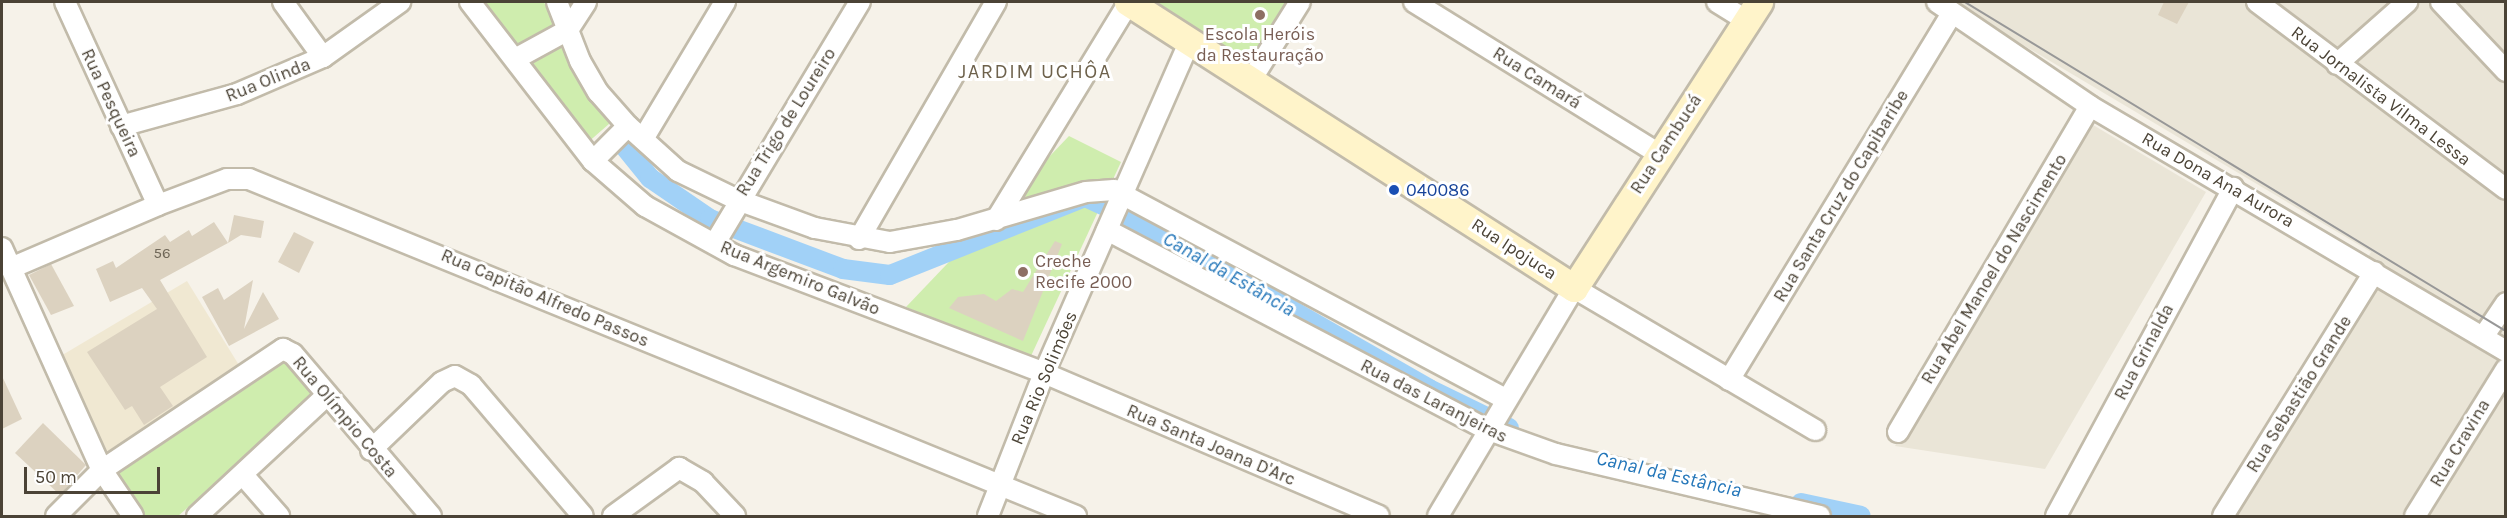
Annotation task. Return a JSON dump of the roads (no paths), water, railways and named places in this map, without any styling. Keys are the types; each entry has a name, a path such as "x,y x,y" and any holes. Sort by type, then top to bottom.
{"main road":[{"name":"Rua Ipojuca","path":"1128,2 1574,288"},
{"name":"Rua Cambucá","path":"1574,288 1753,11"}],"street":[{"name":"Rua Pesqueira","path":"65,2 158,205"},
{"path":"283,2 323,57"},
{"name":"Rua Olinda","path":"121,126 237,94 323,57 400,2"},
{"name":"Rua Argemiro Galvão","path":"470,2 593,161 645,206 716,242 1044,374"},
{"path":"557,2 598,92 678,171 737,202 859,239 927,237 996,220 1086,192 1123,197"},
{"path":"515,59 568,30 586,2"},
{"path":"593,161 636,132 725,2"},
{"name":"Rua Trigo de Loureiro","path":"716,242 737,202 860,2"},
{"path":"859,239 996,2"},
{"path":"996,220 1128,2"},
{"path":"1251,80 1300,2"},
{"name":"Rua Camará","path":"1414,2 1659,154"},
{"path":"1717,2 1753,11"},
{"name":"Rua Jornalista Vilma Lessa","path":"2257,2 2505,189"},
{"path":"2337,64 2407,2"},
{"path":"2440,2 2505,70"},
{"name":"Rua Dona Ana Aurora","path":"1945,7 2090,106 2233,188 2505,351"},
{"name":"Rua Santa Cruz do Capibaribe","path":"1729,380 1945,7"},
{"name":"Rua Rio Solimões","path":"988,516 1044,374 1189,42"},
{"name":"Rua Abel Manoel do Nascimento","path":"1898,432 2090,106"},
{"name":"Rua Capitão Alfredo Passos","path":"11,268 158,205 227,179 249,179 274,187 999,488 1076,516"},
{"name":"Rua Grinalda","path":"2056,516 2233,188"},
{"name":"Rua das Laranjeiras","path":"1123,197 1503,402"},
{"name":"Rua das Laranjeiras","path":"1108,227 1486,428 1556,454 1820,516"},
{"path":"2,249 102,470 133,516"},
{"name":"Rua Sebastião Grande","path":"2223,516 2374,272"},
{"path":"1438,516 1486,428 1574,288"},
{"name":"Rua Ipojuca","path":"1574,288 1815,430"},
{"path":"2483,338 2505,303"},
{"name":"Rua Olímpio Costa","path":"102,470 283,349 291,352 371,450 431,516"},
{"name":"Rua Cravina","path":"2415,516 2505,369"},
{"name":"Rua Santa Joana D'Arc","path":"1044,374 1379,516"},
{"path":"371,450 442,382 455,376 471,385 577,515"},
{"path":"197,516 326,397"},
{"path":"613,516 678,468 694,475 735,516"},
{"path":"56,516 102,470"},
{"path":"243,475 279,516"}],"waterway":[{"name":"Canal da Estância","path":"620,141 650,178 710,219 843,269 890,275 1085,197 1129,217 1429,389 1509,428"},
{"name":"Canal da Estância","path":"1801,503 1861,516"}],"tram line":[{"path":"1965,2 2506,331"}],"place":[{"name":"Escola Heróis da Restauração","path":"1260,15"},
{"name":"040086","path":"1394,190"},
{"name":"Creche Recife 2000","path":"1023,272"}],"district":[{"name":"JARDIM UCHÔA","path":"1035,71"}]}
